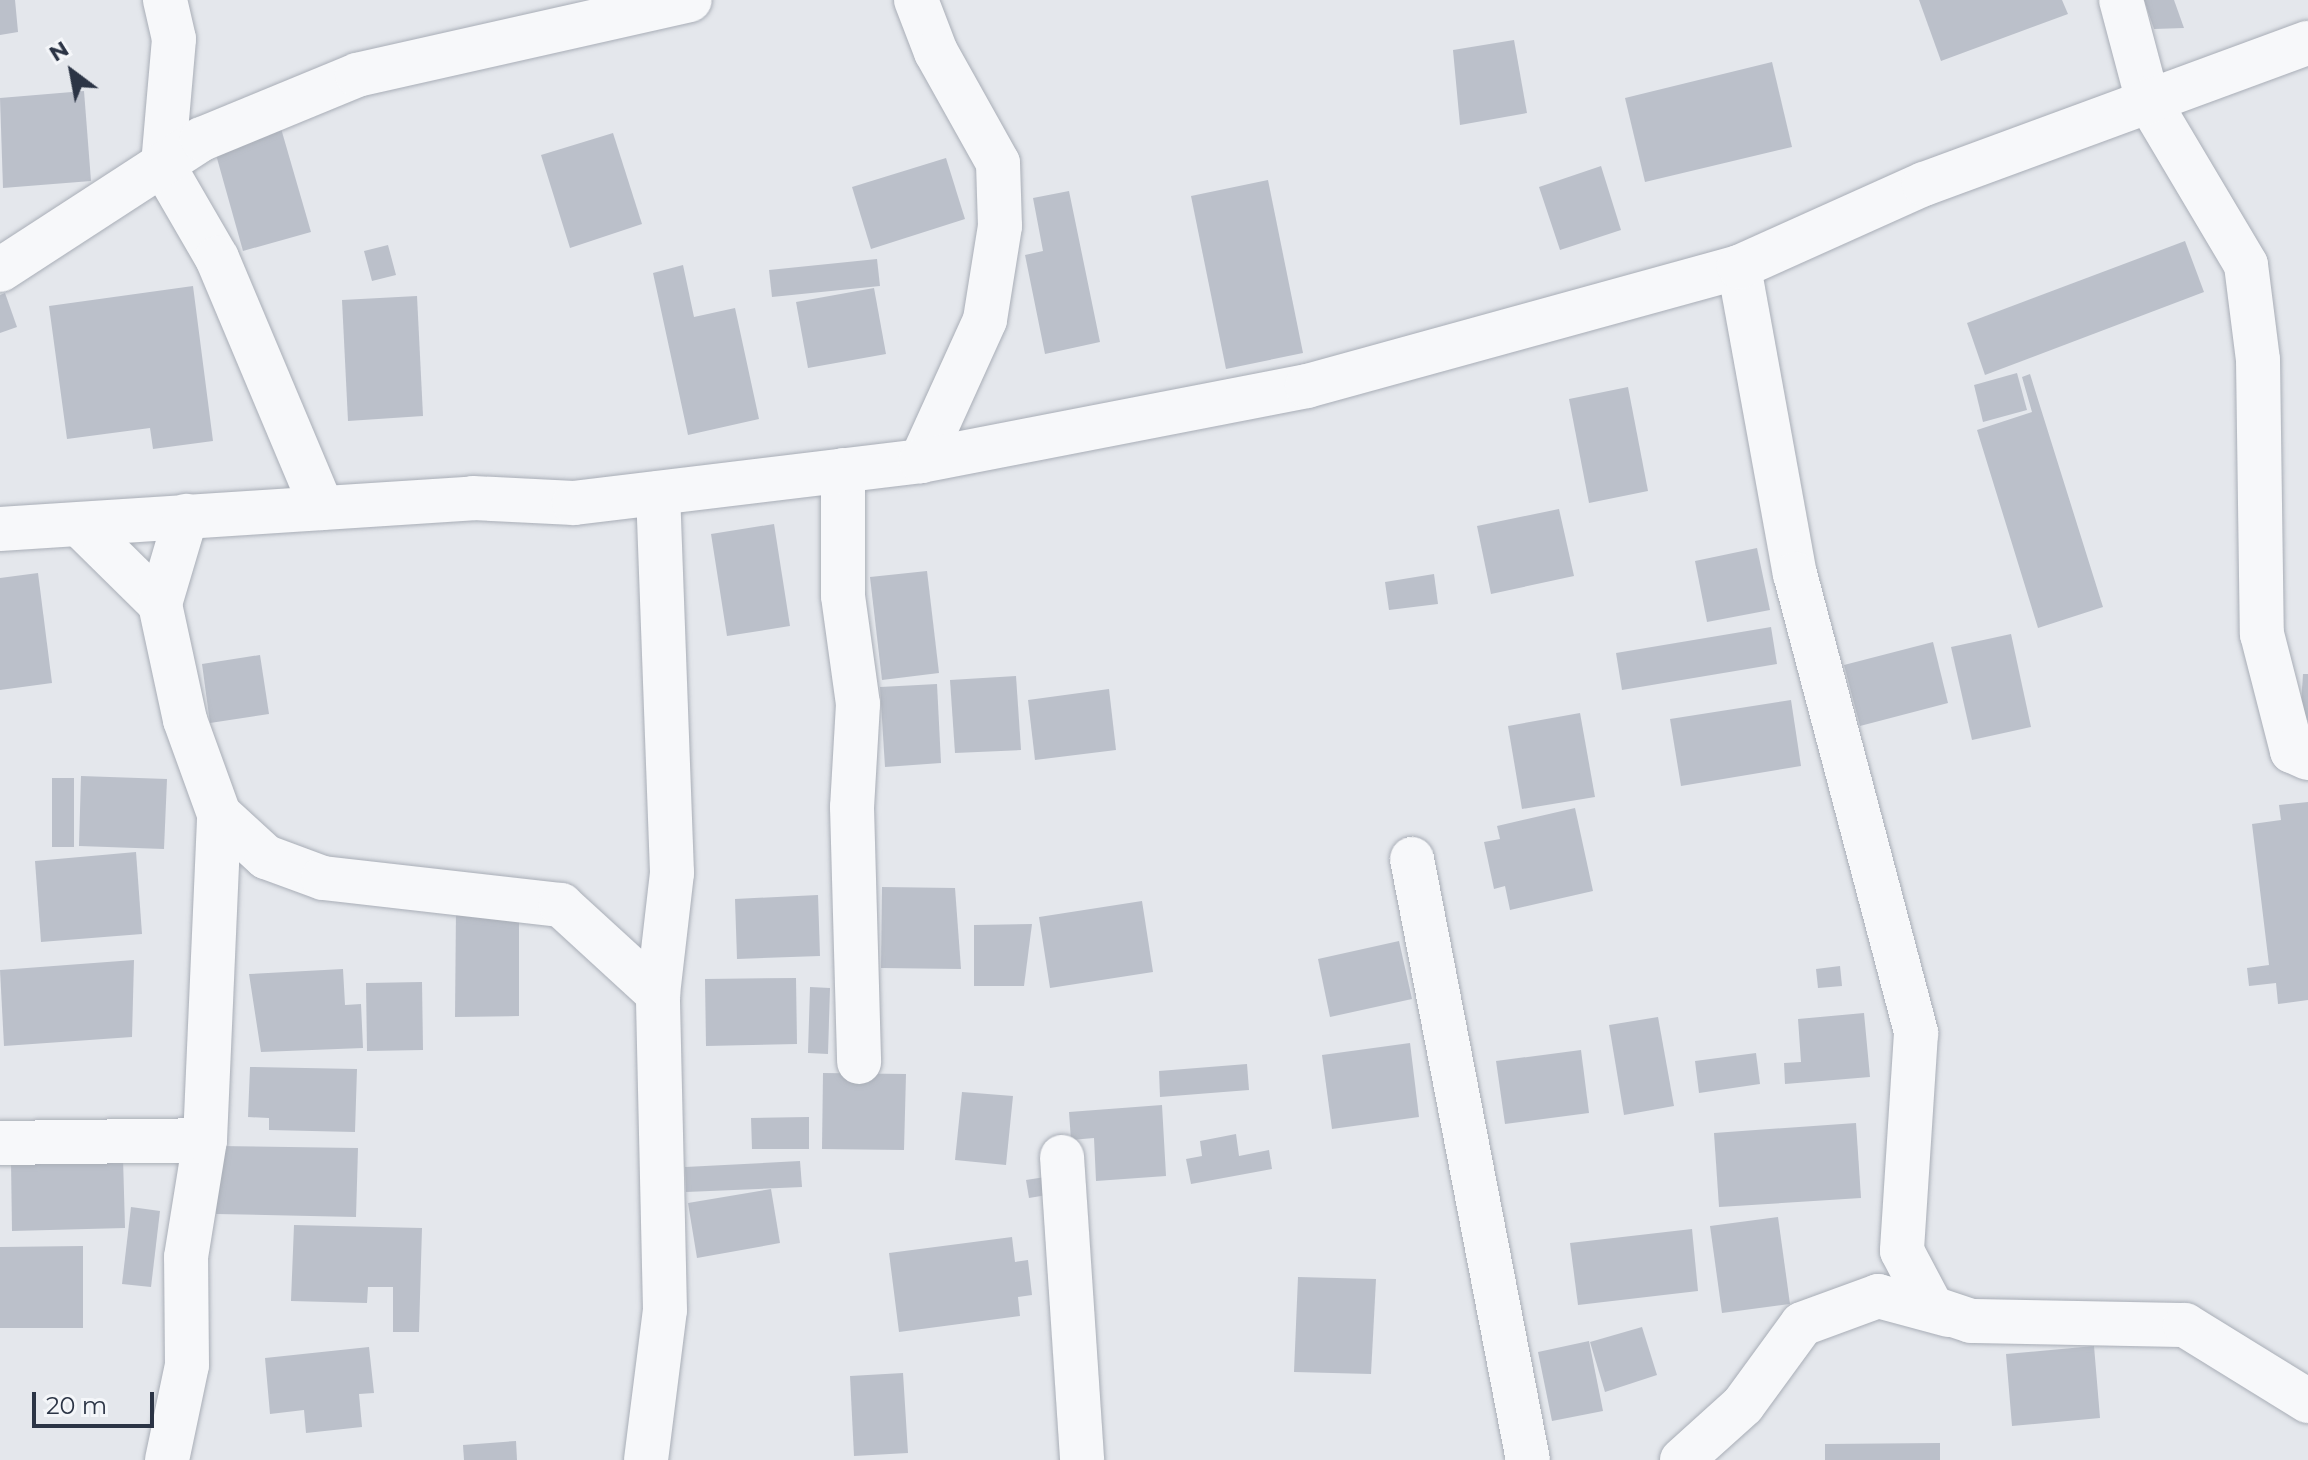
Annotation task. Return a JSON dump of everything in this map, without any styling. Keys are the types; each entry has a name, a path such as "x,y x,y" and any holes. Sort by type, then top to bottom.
{"street":[{"path":"165,0 174,39 163,165 217,258 322,508"},
{"path":"0,270 202,139 357,75 690,0"},
{"path":"916,0 936,52 998,163 1000,226 985,320 921,461"},
{"path":"2121,0 2147,98 2246,265 2258,360 2262,634 2292,751 2308,758"},
{"path":"0,529 473,498 574,503 921,461 1307,386 1739,267 2147,98 2308,43"},
{"path":"1739,267 1795,574 1916,1033 1902,1251 1932,1308 1971,1321"},
{"path":"843,470 843,596 858,704 852,807 859,1062"},
{"path":"646,1460 665,1310 658,994 672,873 658,493"},
{"path":"167,1460 187,1365 186,1257 205,1140 219,814 185,720 160,604 186,516"},
{"path":"81,526 160,604"},
{"path":"219,814 266,857 323,878 561,905 658,994"},
{"path":"1412,859 1528,1460"},
{"path":"0,1143 205,1140"},
{"path":"1062,1157 1082,1460"},
{"path":"1682,1460 1743,1405 1802,1324 1878,1296 1971,1321 2185,1325 2308,1401"}],"building":[{"path":"0,0 15,0 18,32 0,35"},
{"path":"1919,0 2062,0 2068,14 1941,61"},
{"path":"2144,0 2174,0 2184,28 2154,29"},
{"path":"1514,40 1527,113 1460,125 1453,50"},
{"path":"1772,62 1792,147 1645,182 1625,98"},
{"path":"84,91 91,181 3,188 0,98"},
{"path":"280,125 311,232 243,251 213,144"},
{"path":"613,133 642,224 570,248 541,155"},
{"path":"946,158 965,219 871,249 852,187"},
{"path":"1601,166 1621,230 1560,250 1539,187"},
{"path":"1268,180 1303,353 1226,369 1191,196"},
{"path":"1069,191 1100,342 1045,354 1025,255 1043,251 1033,198"},
{"path":"2185,241 2204,292 1985,375 1967,323"},
{"path":"388,245 396,275 372,281 364,251"},
{"path":"877,259 880,286 772,297 769,270"},
{"path":"683,265 694,317 735,308 759,419 688,435 653,273"},
{"path":"193,286 213,441 153,449 150,428 67,439 49,306"},
{"path":"874,288 886,354 808,368 796,302"},
{"path":"5,293 17,327 0,333 0,295"},
{"path":"417,296 423,416 348,421 342,300"},
{"path":"2017,373 2027,410 1983,422 1974,385"},
{"path":"2030,374 2103,607 2038,628 1977,430 2032,412 2022,377"},
{"path":"1628,387 1648,491 1589,503 1569,399"},
{"path":"1559,509 1574,576 1491,594 1477,526"},
{"path":"774,524 790,626 727,636 711,534"},
{"path":"1757,548 1770,610 1707,622 1695,561"},
{"path":"927,571 939,673 882,680 870,577"},
{"path":"38,573 52,683 0,690 0,578"},
{"path":"1434,574 1438,604 1389,610 1385,582"},
{"path":"1771,627 1777,664 1622,690 1616,653"},
{"path":"2011,634 2031,727 1972,740 1951,647"},
{"path":"1933,642 1948,703 1860,726 1844,665"},
{"path":"260,655 269,714 210,723 202,664"},
{"path":"2303,674 2308,674 2308,720 2300,720"},
{"path":"1016,676 1021,750 955,753 950,680"},
{"path":"937,684 941,763 885,767 880,687"},
{"path":"1109,689 1116,750 1035,760 1028,700"},
{"path":"1791,700 1801,766 1681,786 1670,719"},
{"path":"1580,713 1595,797 1522,809 1508,726"},
{"path":"81,776 167,779 164,849 79,846"},
{"path":"52,778 74,778 74,847 52,847"},
{"path":"2308,802 2308,1000 2278,1004 2276,983 2249,986 2247,968 2269,965 2252,824 2281,820 2279,805"},
{"path":"1575,808 1593,891 1510,910 1505,886 1494,889 1484,842 1500,839 1497,826"},
{"path":"136,852 142,934 41,942 35,861"},
{"path":"882,887 955,888 961,969 881,968"},
{"path":"818,895 820,956 737,959 735,899"},
{"path":"1142,901 1153,972 1050,988 1039,917"},
{"path":"456,909 519,909 519,1016 455,1017"},
{"path":"1032,924 1024,986 974,986 974,925"},
{"path":"1399,941 1412,999 1330,1017 1318,959"},
{"path":"134,960 132,1037 4,1046 0,970"},
{"path":"1840,966 1842,986 1818,988 1816,969"},
{"path":"343,969 345,1005 361,1004 363,1048 261,1052 249,974"},
{"path":"796,978 797,1044 706,1046 705,979"},
{"path":"422,982 423,1050 367,1051 366,983"},
{"path":"810,987 830,988 828,1054 808,1053"},
{"path":"1864,1013 1870,1077 1785,1084 1784,1063 1801,1062 1798,1019"},
{"path":"1658,1017 1674,1106 1624,1115 1609,1025"},
{"path":"1410,1043 1419,1117 1332,1129 1322,1055"},
{"path":"1581,1050 1589,1113 1505,1124 1496,1061"},
{"path":"1756,1053 1760,1084 1699,1093 1695,1061"},
{"path":"1247,1064 1249,1090 1160,1097 1159,1071"},
{"path":"250,1067 357,1069 355,1132 269,1130 269,1118 248,1117"},
{"path":"823,1073 906,1074 904,1150 822,1149"},
{"path":"962,1092 1013,1096 1006,1165 955,1160"},
{"path":"1162,1105 1166,1176 1096,1181 1094,1138 1071,1140 1069,1112"},
{"path":"809,1117 809,1149 752,1149 751,1118"},
{"path":"1856,1123 1861,1198 1719,1207 1714,1133"},
{"path":"1236,1134 1239,1156 1269,1150 1272,1169 1191,1184 1186,1159 1202,1156 1200,1141"},
{"path":"218,1146 358,1148 356,1217 216,1214"},
{"path":"123,1158 125,1228 12,1231 11,1161"},
{"path":"800,1161 802,1187 686,1192 685,1167"},
{"path":"1045,1177 1047,1195 1029,1198 1026,1180"},
{"path":"771,1189 780,1243 697,1258 688,1203"},
{"path":"131,1207 160,1211 151,1287 122,1284"},
{"path":"1778,1217 1790,1304 1722,1313 1710,1226"},
{"path":"294,1225 422,1228 419,1332 393,1332 393,1287 368,1287 367,1303 291,1301"},
{"path":"1692,1229 1698,1291 1578,1305 1570,1243"},
{"path":"1012,1237 1015,1262 1028,1260 1032,1295 1018,1297 1020,1316 899,1332 889,1253"},
{"path":"83,1246 83,1328 0,1328 0,1247"},
{"path":"1298,1277 1376,1279 1371,1374 1294,1372"},
{"path":"1642,1327 1657,1375 1605,1392 1590,1342"},
{"path":"1589,1341 1603,1411 1552,1421 1538,1352"},
{"path":"2094,1346 2100,1418 2012,1426 2006,1354"},
{"path":"369,1347 374,1393 359,1394 362,1427 306,1433 304,1410 270,1414 265,1358"},
{"path":"903,1373 908,1453 854,1456 850,1376"},
{"path":"516,1441 517,1460 464,1460 463,1445"},
{"path":"1940,1443 1940,1460 1825,1460 1825,1444"}]}
